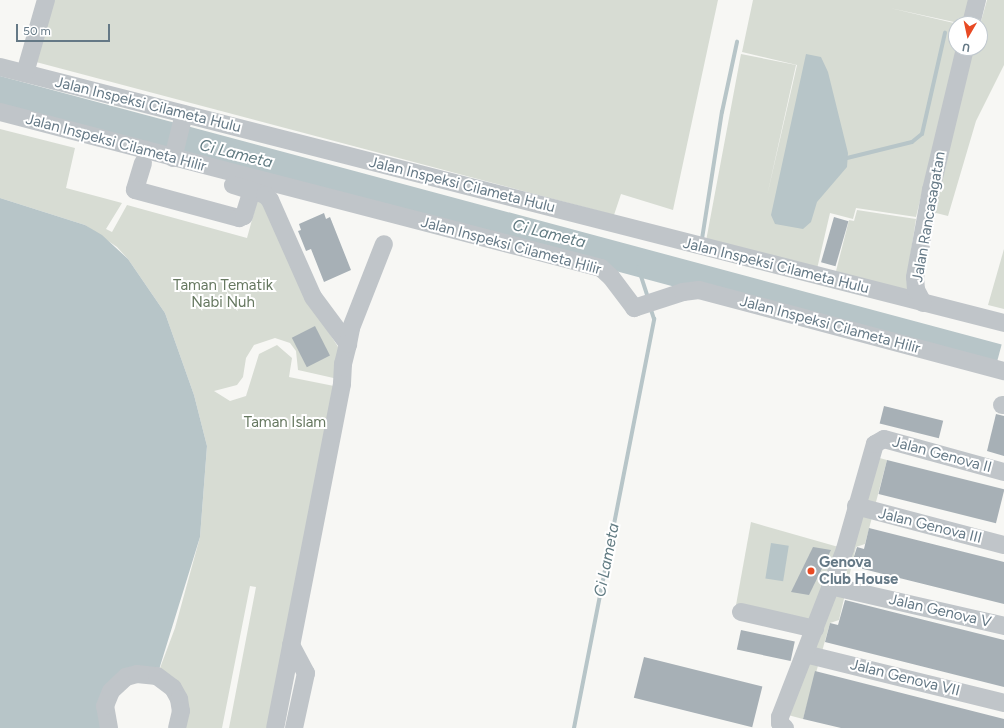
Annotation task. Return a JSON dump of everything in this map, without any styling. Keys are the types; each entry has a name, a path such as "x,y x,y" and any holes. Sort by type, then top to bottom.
{"street":[{"path":"25,73 46,0"},
{"path":"973,16 977,0"},
{"name":"Jalan Rancasagatan","path":"963,56 931,190 915,277 916,290 923,304 1004,323"},
{"name":"Jalan Inspeksi Cilameta Hulu","path":"0,67 183,118 923,304"},
{"name":"Jalan Inspeksi Cilameta Hilir","path":"0,112 174,154 601,268 612,277 632,306 637,308 690,291 699,290 1004,371"},
{"path":"174,154 183,118"},
{"path":"0,123 252,190 270,200 313,297 348,344"},
{"path":"143,162 135,190 239,218 244,216 252,190"},
{"path":"275,728 342,384 343,364 351,328 384,244"},
{"name":"Jalan Genova II","path":"856,506 874,444 879,440 1004,472"},
{"path":"783,725 780,717 806,654 845,549 856,506"},
{"name":"Jalan Genova III","path":"856,506 1004,545"},
{"name":"Jalan Genova V","path":"830,586 1004,626"},
{"path":"741,612 815,628"},
{"path":"291,645 306,673 294,728"},
{"name":"Jalan Genova VII","path":"806,654 1004,703"},
{"path":"108,728 105,718 107,698 117,683 138,674 157,676 173,688 179,699 181,711 177,728"}],"green space":[{"path":"50,0 718,0 673,210 621,194 614,215 36,62"},
{"path":"753,0 969,0 965,16 948,16 948,21 890,8 948,22 948,56 955,56 916,217 856,208 853,219 830,213 817,269 706,241 741,54 796,65 767,196 797,65 742,52"},
{"path":"987,0 1004,0 1004,65 976,121 948,216 932,212 934,196 972,56 988,56 988,16 983,16"},
{"path":"0,129 75,148 66,188 122,203 106,229 112,232 127,205 247,238 258,198 263,200 304,294 342,353 338,379 298,370 296,351 290,343 275,338 254,345 246,358 243,377 237,385 214,391 230,401 246,396 259,354 277,345 292,358 289,377 339,387 271,728 229,728 256,587 250,586 222,728 179,728 181,711 157,676 175,628 200,537 207,446 194,395 165,313 128,259 117,247 85,225 0,198"},
{"path":"857,210 916,219 908,271 913,295 835,275 849,220 854,221"},
{"path":"1004,249 1004,309 988,305"},
{"path":"876,457 887,460 865,544 856,547 839,620 830,623 803,719 788,715"},
{"path":"751,522 842,548 812,622 736,605"}],"water":[{"path":"806,54 821,57 828,72 848,153 847,167 817,202 811,222 803,229 775,224 771,215"},
{"path":"0,76 1002,344 994,372 0,106"},
{"path":"0,198 85,225 102,235 128,259 165,313 194,395 207,446 200,537 157,676 117,683 109,728 0,728"},
{"path":"771,543 789,546 783,581 765,579"}],"building":[{"path":"324,213 326,219 330,217 351,270 324,282 311,249 306,251 298,231 301,230 299,224"},
{"path":"834,217 848,221 835,266 821,262"},
{"path":"315,326 330,355 307,367 292,338"},
{"path":"884,406 943,421 939,438 880,423"},
{"path":"996,414 1004,416 1004,456 987,451"},
{"path":"887,460 1004,489 996,523 879,494"},
{"path":"869,528 1004,562 1004,604 851,566 857,547 864,549"},
{"name":"Genova Club House","path":"813,547 831,550 809,595 791,592"},
{"path":"845,600 1004,640 1004,687 825,642 830,623 838,625"},
{"path":"741,630 795,641 791,661 737,650"},
{"path":"644,657 762,687 752,727 634,698"},
{"path":"815,671 1004,719 1004,728 841,728 803,719"}],"waterway":[{"path":"843,159 912,142 922,134 945,33"},
{"path":"702,239 722,112 737,42"},
{"name":"Ci Lameta","path":"638,267 648,298"},
{"name":"Ci Lameta","path":"574,728 654,319 650,307"}],"place":[{"name":"Genova Club House","path":"811,571"}],"park label":[{"name":"Taman Tematik Nabi Nuh","path":"223,294"},
{"name":"Taman Islam","path":"285,423"}]}
